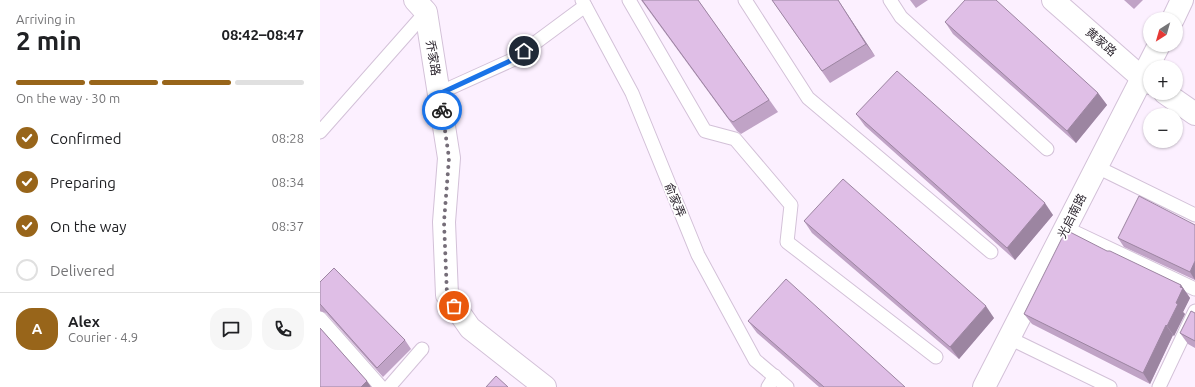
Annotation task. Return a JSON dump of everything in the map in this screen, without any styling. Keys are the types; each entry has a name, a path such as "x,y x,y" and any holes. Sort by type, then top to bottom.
{"street":[{"name":"黄家路","path":"1053,0 1143,77"},
{"path":"1176,12 1182,0"},
{"name":"乔家路","path":"420,6 439,94 449,158 444,222 447,295 470,328 545,387"},
{"name":"光启南路","path":"984,387 1097,167 1143,85"},
{"path":"1175,100 1195,114"}],"lane":[{"path":"629,0 705,131 735,139 791,205 787,242 936,357"},
{"path":"744,0 808,98 991,252"},
{"path":"890,0 901,17 1047,149"},
{"path":"439,94 512,60 583,3"},
{"name":"俞家弄","path":"583,3 632,92 698,255 755,360 771,382 787,387"},
{"path":"320,132 420,6"},
{"path":"1097,167 1195,215"},
{"path":"1066,228 1195,289"},
{"path":"1159,387 1195,311"},
{"path":"320,318 381,387"},
{"path":"1009,338 1110,387"},
{"path":"389,387 422,349"}],"building":[{"path":"642,0 698,0 769,100 733,122 729,119"},
{"path":"772,0 838,0 866,44 822,71"},
{"path":"965,0 996,0 1098,93 1067,131 945,22"},
{"path":"897,71 1045,203 1007,248 856,114"},
{"path":"843,179 986,306 950,347 804,221"},
{"path":"1139,196 1195,225 1195,261 1190,272 1118,238"},
{"path":"1066,230 1107,251 1110,251 1181,285 1180,287 1183,288 1176,303 1178,304 1167,326 1166,325 1143,373 1024,314"},
{"path":"334,268 405,340 377,368 320,304 320,282"},
{"path":"786,279 905,387 824,387 748,321"},
{"path":"1191,311 1195,313 1195,341 1180,333"},
{"path":"320,328 367,381 361,387 320,387"},
{"path":"496,376 508,387 486,387"}],"way so far":[{"path":"442,110 449,158 444,222 447,295 454,306"}],"route":[{"path":"442,110 439,94 512,60 524,51"}]}
